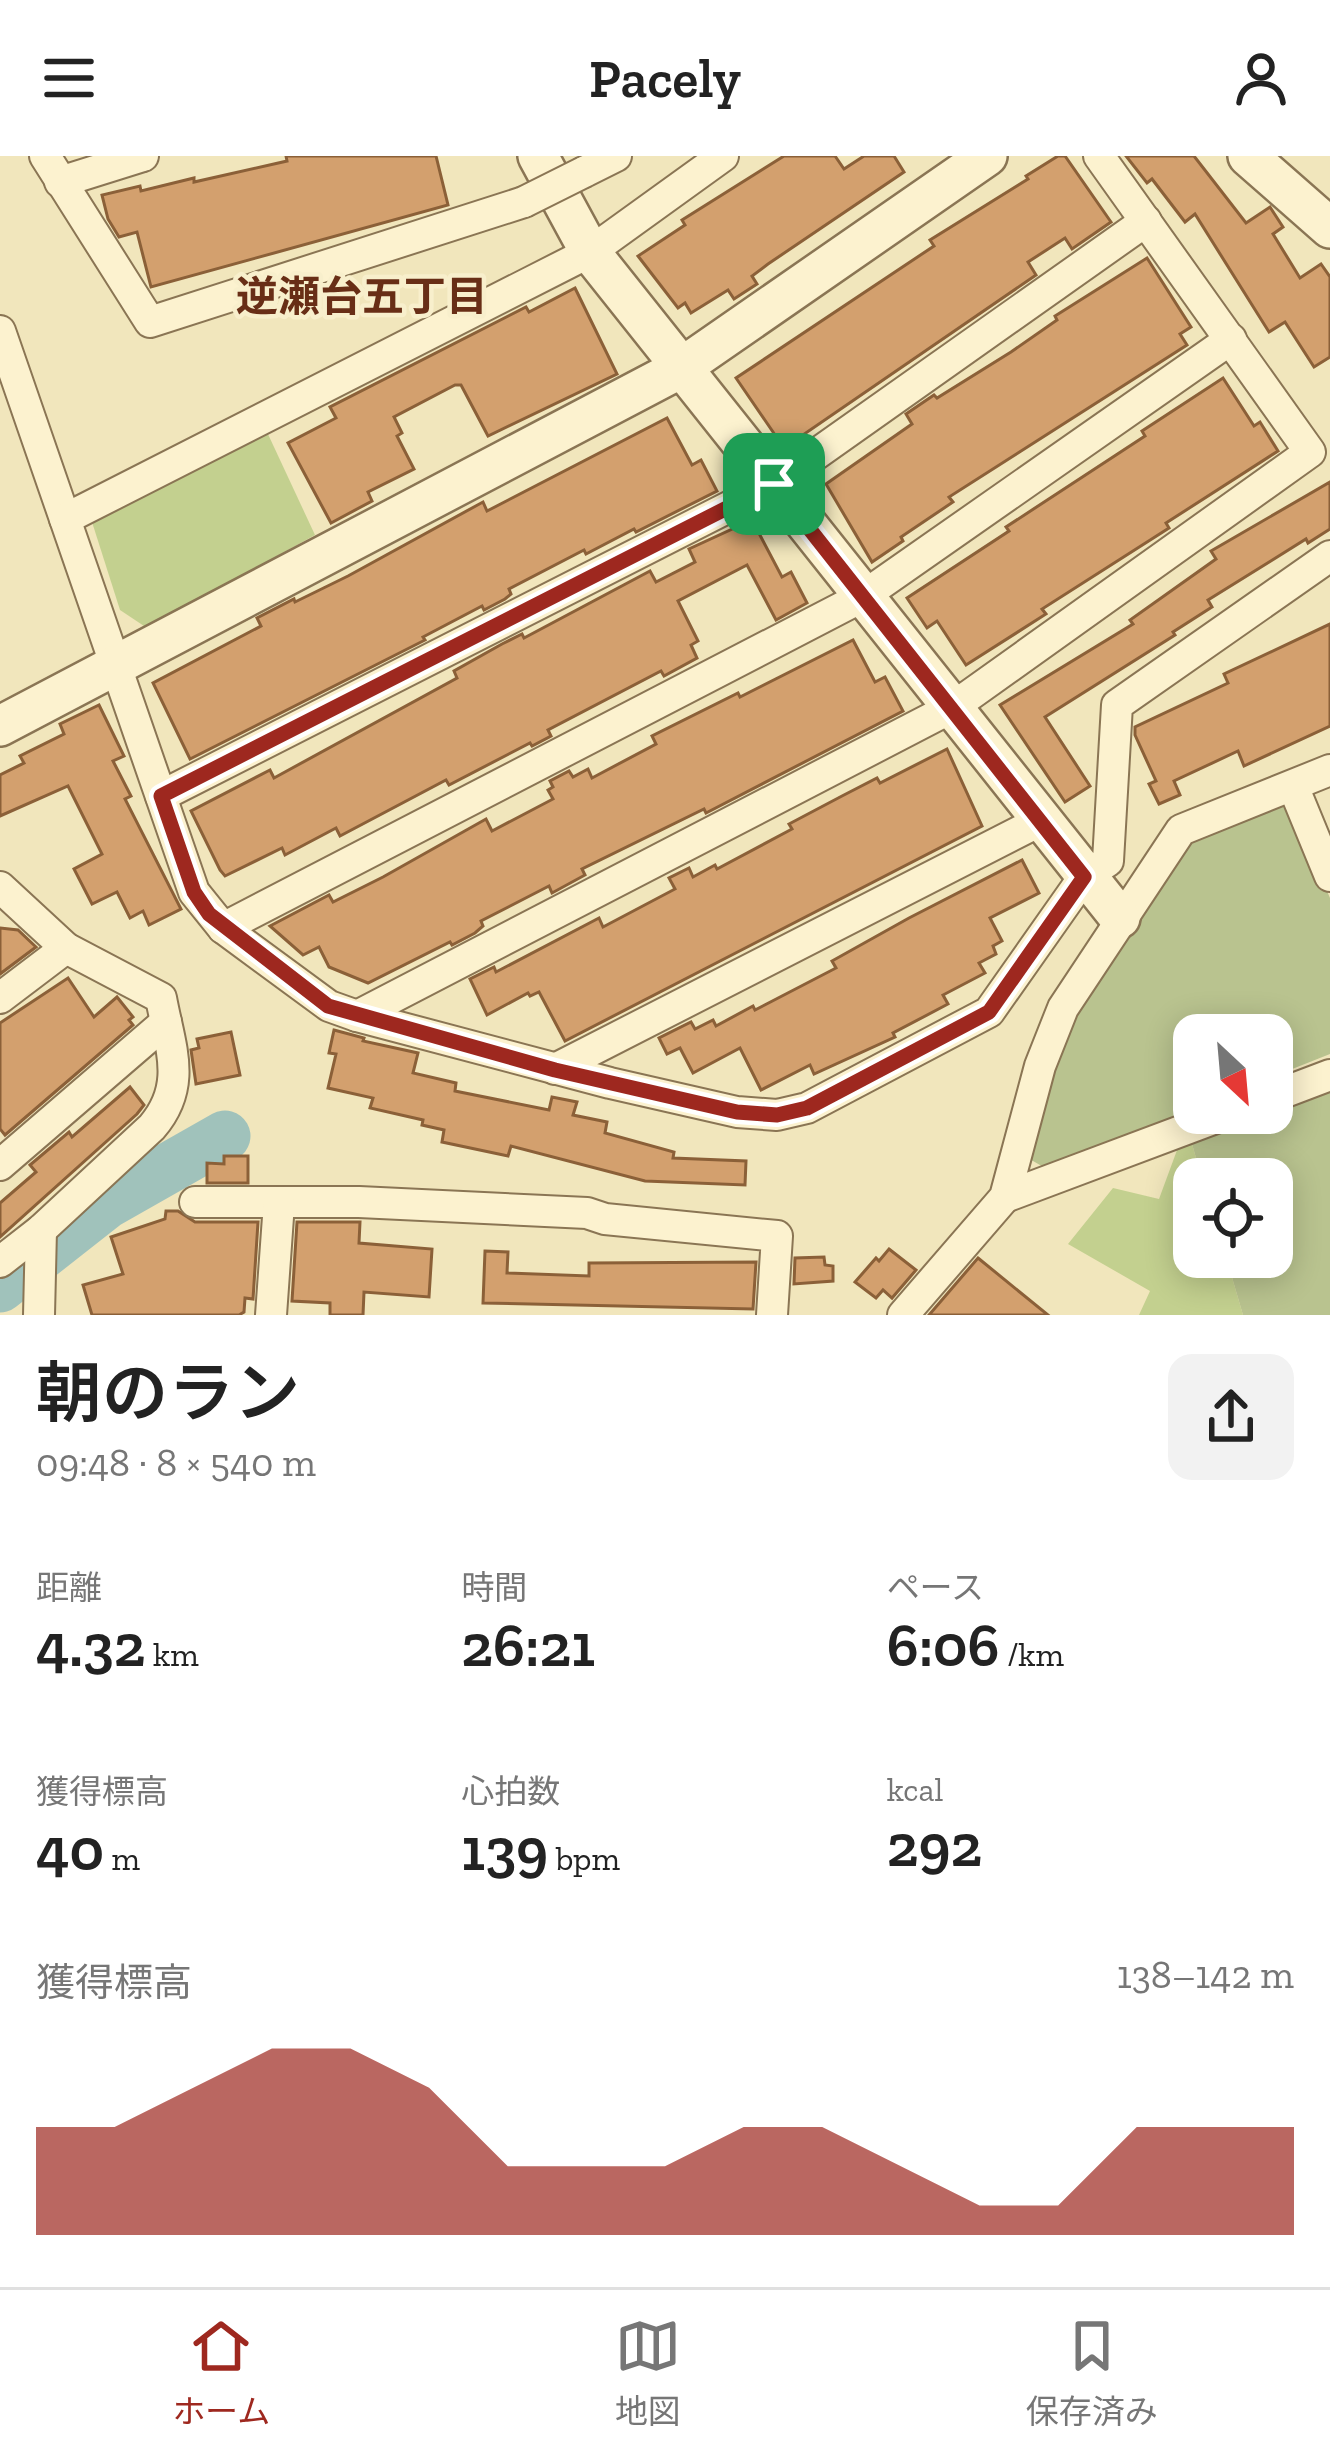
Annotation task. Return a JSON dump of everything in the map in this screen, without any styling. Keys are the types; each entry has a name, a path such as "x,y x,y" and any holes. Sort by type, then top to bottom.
{"street":[{"path":"143,156 53,169 150,322 524,202 616,156"},
{"path":"538,156 590,252 1120,917"},
{"path":"65,518 590,252 723,156"},
{"path":"0,726 681,368 987,156"},
{"path":"357,1016 953,707 1310,452 1099,156"},
{"path":"1249,156 1330,228"},
{"path":"161,796 774,484 1146,221"},
{"path":"0,332 194,892 224,928 328,1006 555,1070 737,1112 777,1115 807,1108 989,1012 1084,877 1108,862 1117,705 1330,556"},
{"path":"224,928 862,597 1231,339"},
{"path":"903,1315 1005,1197 1040,1066 1064,1008 1181,830 1330,770"},
{"path":"1293,786 1330,876"},
{"path":"555,1070 1040,820"},
{"path":"0,887 66,948 161,998 175,1090 167,1110 41,1230 0,1262"},
{"path":"0,998 66,948"},
{"path":"0,1165 166,1022"},
{"path":"1293,1089 1330,1075"},
{"path":"1005,1197 1173,1134"},
{"path":"195,1202 359,1202 586,1213 605,1219 777,1236 772,1315"},
{"path":"271,1315 279,1203"},
{"path":"39,1315 41,1230"}],"green space":[{"path":"267,432 315,535 147,628 120,610 92,522"},
{"path":"1274,801 1293,812 1330,898 1330,1054 1293,1069 1293,1014 1173,1014 1173,1118 1047,1169 1026,1157 1067,1031 1194,836"},
{"path":"1330,1089 1330,1315 1243,1315 1232,1278 1293,1278 1293,1158 1196,1158 1192,1144 1217,1134 1293,1134 1293,1104"},
{"path":"1180,1142 1192,1144 1196,1158 1174,1158"},
{"path":"1173,1161 1173,1278 1232,1278 1243,1315 1139,1315 1150,1291 1068,1244 1113,1188 1159,1199"}],"building":[{"path":"286,156 436,156 448,205 151,287 137,232 119,237 108,219 102,195 194,178 194,182 287,161"},
{"path":"784,156 835,156 844,169 864,156 894,156 904,172 768,264 752,276 757,284 734,299 728,290 691,313 685,303 678,308 638,256 685,225 682,220"},
{"path":"1058,156 1065,156 1111,222 1072,249 1065,238 1028,262 1036,275 784,448 736,378 934,246 930,240"},
{"path":"1126,156 1194,156 1246,223 1270,207 1283,227 1273,234 1300,278 1321,264 1330,277 1330,357 1314,367 1285,322 1269,332 1195,214 1185,222 1152,179 1147,183"},
{"path":"1147,258 1191,327 1180,334 1187,345 949,497 953,502 872,562 826,484 912,424 906,414 1011,352 1057,320 1055,316"},
{"path":"575,288 617,374 488,436 461,385 455,385 394,417 402,433 397,436 414,469 368,492 372,501 331,523 288,443 336,418 330,407 526,307 529,312"},
{"path":"1223,378 1254,426 1260,422 1278,451 1166,523 1169,528 1042,609 1046,614 966,665 937,621 927,628 907,598"},
{"path":"667,418 692,465 701,460 717,491 636,532 586,554 584,550 509,589 511,594 505,599 484,610 482,606 423,637 425,640 190,759 153,683 261,626 257,618 348,576 483,502 487,511"},
{"path":"1330,482 1330,529 1208,600 1212,607 1175,635 1045,717 1090,786 1065,802 1000,705 1133,624 1130,620 1216,559 1211,551"},
{"path":"752,520 782,577 791,572 807,603 776,620 747,565 678,601 698,641 691,645 697,658 664,676 661,671 548,730 551,736 532,746 449,785 446,780 340,836 336,828 285,855 282,848 225,876 220,870 191,811 270,770 274,778 457,678 454,671 522,634 524,638 650,571 656,582 695,562 689,549"},
{"path":"1330,624 1330,726 1244,766 1238,751 1174,781 1180,795 1159,804 1149,784 1156,781 1135,727 1228,683 1224,674"},
{"path":"853,640 875,682 885,677 903,711 706,813 704,809 582,869 585,875 552,893 549,886 481,921 483,926 475,933 452,945 368,983 329,967 319,947 303,955 270,926 329,895 333,902 486,819 492,831 553,799 550,781 569,771 573,777 588,769 592,778 656,744 652,736"},
{"path":"99,705 124,756 113,761 131,796 125,799 181,909 149,925 143,911 130,918 117,892 92,904 74,869 102,854 68,786 0,816 0,775 24,763 20,756 64,734 60,724"},
{"path":"947,749 982,826 565,1041 539,992 487,1015 470,979 494,967 496,972 599,918 603,927 675,889 669,878 689,868 693,877 715,865 717,869 842,796 877,778 880,783"},
{"path":"1022,860 1039,893 990,918 1002,941 993,946 996,954 979,963 985,973 943,995 948,1004 893,1033 895,1037 814,1074 810,1065 761,1090 740,1048 693,1073 680,1048 667,1054 659,1038 691,1022 695,1029 713,1020 716,1026 753,1006 755,1010 836,968 832,961"},
{"path":"0,928 18,930 36,947 0,974"},
{"path":"68,978 94,1017 117,997 133,1017 129,1020 133,1025 5,1135 0,1129 0,1023"},
{"path":"334,1030 418,1053 413,1073 456,1083 455,1091 549,1110 552,1097 577,1102 573,1115 607,1122 605,1133 674,1152 673,1158 746,1161 745,1185 645,1181 511,1146 508,1156 442,1142 444,1130 422,1125 423,1120 370,1108 373,1098 328,1088 336,1054 329,1053"},
{"path":"231,1032 240,1075 196,1084 191,1050 199,1048 197,1039"},
{"path":"130,1087 144,1105 137,1114 0,1237 0,1203 36,1172 30,1165 69,1132 72,1137"},
{"path":"224,1156 248,1156 248,1183 207,1183 207,1163 224,1164"},
{"path":"166,1211 178,1211 195,1222 258,1222 253,1299 245,1298 244,1312 92,1315 83,1285 123,1274 111,1237 165,1219"},
{"path":"297,1222 360,1222 359,1243 432,1249 429,1297 364,1292 363,1315 330,1315 330,1303 292,1301"},
{"path":"889,1249 916,1270 892,1298 883,1290 876,1298 855,1282"},
{"path":"485,1251 508,1252 507,1273 589,1276 589,1263 756,1262 753,1309 483,1303"},
{"path":"824,1257 825,1265 833,1266 833,1281 794,1284 795,1258"},
{"path":"978,1258 1048,1315 929,1315"}],"waterway":[{"path":"0,1287 107,1203 225,1136"}],"district":[{"name":"逆瀬台五丁目","path":"362,296"}],"route":[{"path":"774,484 1084,877 989,1012 807,1108 777,1115 737,1112 555,1070 328,1006 209,914 194,892 161,796 774,484"}]}
